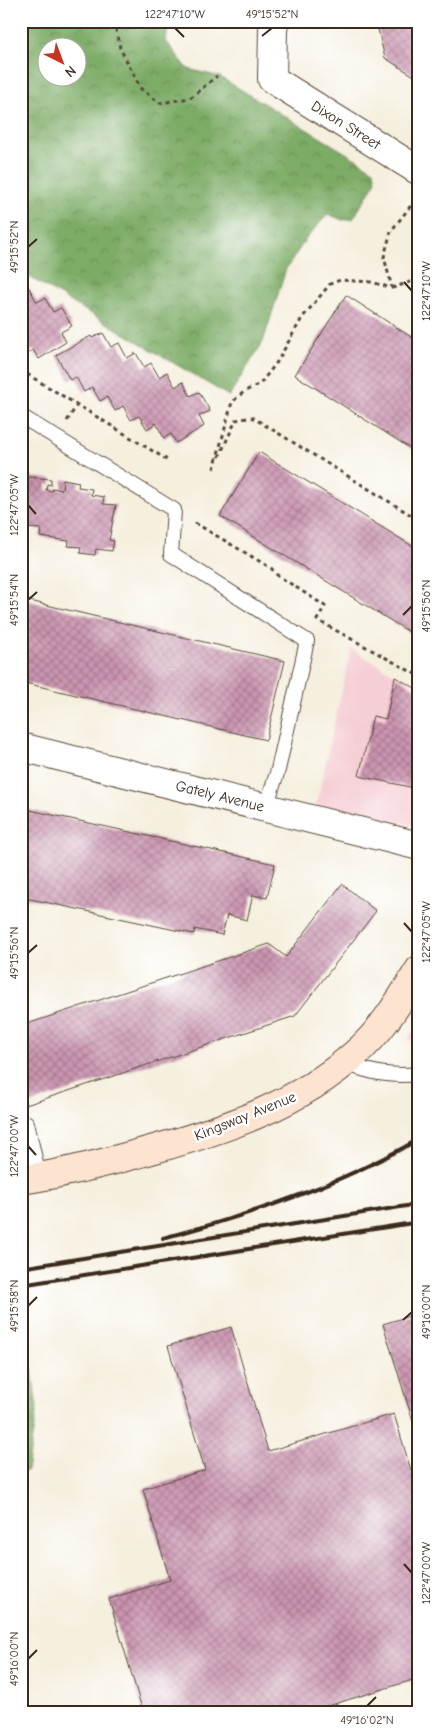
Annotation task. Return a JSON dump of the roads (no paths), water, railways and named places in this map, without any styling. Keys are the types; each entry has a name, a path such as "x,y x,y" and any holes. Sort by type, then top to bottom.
{"main road":[{"name":"Kingsway Avenue","path":"30,1179 111,1162 188,1140 238,1122 287,1101 310,1088 345,1063 381,1027 419,970"}],"street":[{"name":"Dixon Street","path":"275,21 273,29 272,79 419,171"},
{"name":"Gately Avenue","path":"21,747 419,846"}],"lane":[{"path":"21,416 174,510 171,554 307,641 278,770 266,807"},
{"path":"345,1063 369,1072 397,1076 419,1074"},
{"path":"27,1123 30,1179"}],"railway":[{"path":"163,1238 262,1209 294,1197 358,1171 419,1139"},
{"path":"21,1268 419,1204"},
{"path":"21,1285 419,1222"}]}
